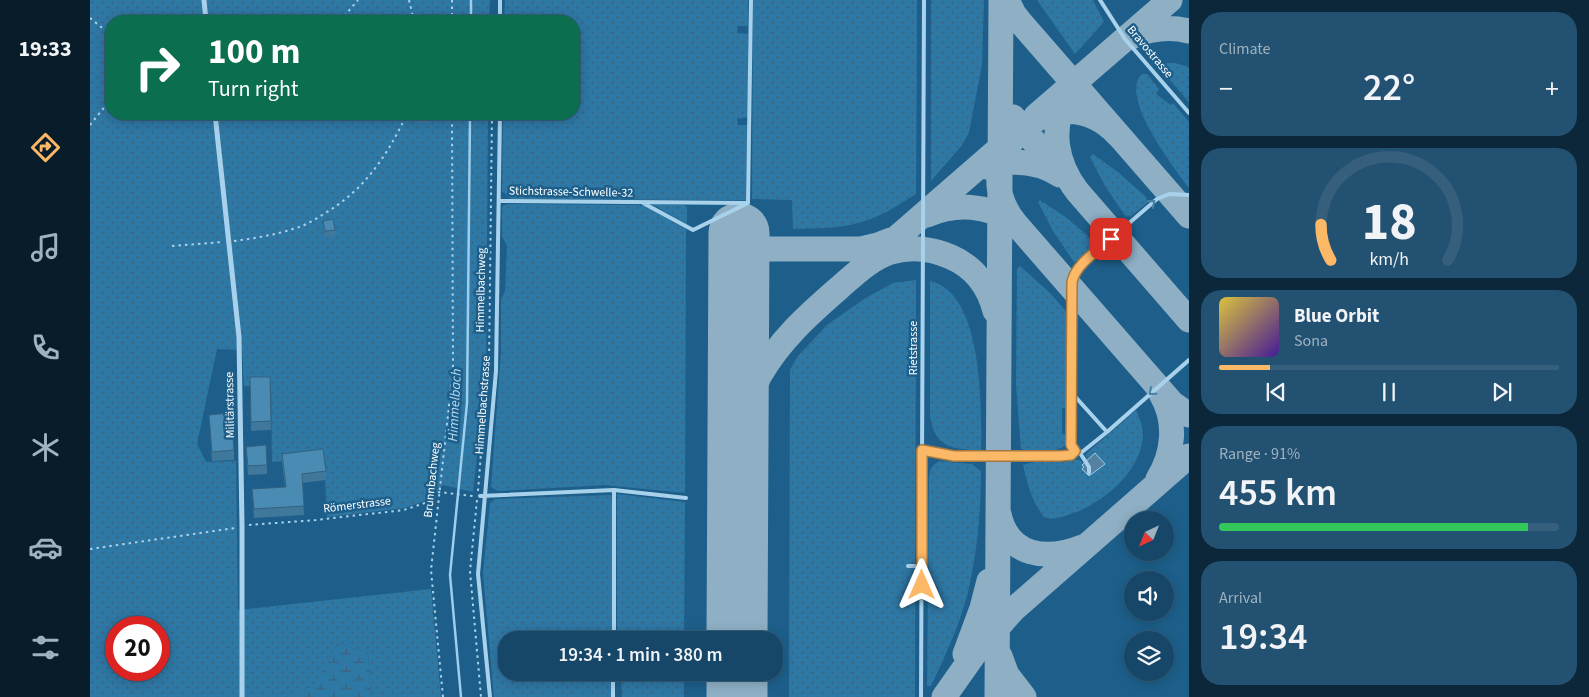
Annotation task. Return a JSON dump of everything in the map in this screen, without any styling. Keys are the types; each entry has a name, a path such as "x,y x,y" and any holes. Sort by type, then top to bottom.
{"street":[{"path":"204,0 205,15"},
{"name":"Militärstrasse","path":"216,120 239,337 242,697"}],"lane":[{"path":"500,0 500,15"},
{"path":"748,203 751,0"},
{"name":"Rietstrasse","path":"921,697 924,0"},
{"name":"Bravostrasse","path":"1100,0 1125,39 1189,113"},
{"name":"Himmelbachstrasse","path":"490,697 478,574 497,354 500,120"},
{"path":"1089,473 1089,467 1071,445 1072,285 1075,273 1157,199 1169,194 1189,195"},
{"name":"Stichstrasse-Schwelle-32","path":"499,201 748,203"},
{"name":"Stichstrasse-Schwelle-32","path":"643,203 693,230 748,203"},
{"path":"922,450 954,456 1060,456 1085,451 1189,360"},
{"path":"1072,392 1107,432"},
{"path":"614,490 614,631"},
{"path":"479,496 614,490 686,498"},
{"path":"908,566 922,566"},
{"path":"613,681 613,697"}],"path":[{"path":"345,15 358,0"},
{"path":"409,0 413,15"},
{"path":"452,0 452,15"},
{"path":"90,18 105,30"},
{"path":"90,124 105,106"},
{"path":"172,246 229,242 266,236 303,226 336,207 365,182 389,150 404,120"},
{"name":"Brunnbachweg","path":"443,697 431,570 453,369 452,120"},
{"name":"Himmelbachweg","path":"489,368 492,120"},
{"path":"479,496 482,446"},
{"path":"439,492 468,495"},
{"name":"Römerstrasse","path":"90,549 212,533 242,526 404,510 431,501 439,492"}],"green space":[{"path":"90,0 490,0 489,15 105,15 105,120 488,120 486,372 473,492 443,485 430,499 405,508 327,517 324,458 272,462 271,386 244,386 242,350 217,349 197,444 206,462 236,461 238,610 431,589 441,697 371,697 368,653 337,643 318,685 285,697 90,697"},
{"path":"505,0 748,0 748,26 738,26 737,33 748,34 748,117 737,119 738,125 747,125 746,200 511,199 502,191 503,120 580,120 580,15 504,15"},
{"path":"753,0 917,0 916,194 872,219 856,224 838,227 793,229 792,200 752,199"},
{"path":"931,0 984,0 982,65 969,132 963,144 931,181"},
{"path":"1037,0 1093,0 1104,22 1075,54"},
{"path":"1163,63 1175,63 1189,67 1189,102 1160,69 1160,65"},
{"path":"1142,74 1147,74 1159,89 1156,94 1171,105 1173,103 1189,122 1189,188 1151,132 1143,115 1137,98 1137,84"},
{"path":"1093,154 1119,173 1147,198 1147,203 1130,217 1128,215 1126,217 1105,186 1090,157"},
{"path":"1040,200 1067,218 1096,243 1094,245 1096,247 1079,263 1074,262 1053,231 1038,202"},
{"path":"508,204 645,206 686,229 685,493 605,485 498,491 491,487 501,352 501,300 505,291 507,246 502,236 502,206"},
{"path":"651,204 684,205 687,207 687,224"},
{"path":"1020,266 1051,294 1068,314 1068,407 1062,408 1062,434 1067,435 1067,439 1064,446 1056,450 1037,451 1021,449 1016,385 1017,268"},
{"path":"916,280 915,697 789,697 790,370 797,357 827,325 864,299 893,283"},
{"path":"930,281 947,290 960,306 970,328 976,354 979,381 981,451 954,448 947,445 941,441 933,428 930,417"},
{"path":"1136,410 1143,436 1141,449 1136,461 1119,484 1097,501 1074,513 1059,518 1044,517 1033,499 1023,465 1079,460 1085,465 1087,469 1085,471 1089,477 1095,472 1086,460 1086,454"},
{"path":"940,461 972,464 981,471 980,511 973,565 964,606 931,686 927,686 929,478 931,468"},
{"path":"617,494 685,502 684,631 617,631"},
{"path":"611,495 612,631 498,631 498,681 612,681 612,697 494,697 483,573 490,503 495,499"},
{"path":"337,643 368,653 371,697 284,697 317,685"},
{"path":"621,681 684,681 684,697 622,697"}],"shaded area":[{"path":"1095,453 1105,464 1089,476 1082,469 1084,467 1082,465"}],"building":[{"path":"333,219 335,230 325,231 323,221"},
{"path":"250,377 270,377 271,421 251,422"},
{"path":"231,413 234,450 212,452 209,415"},
{"path":"266,445 267,465 248,466 246,447"},
{"path":"323,449 326,471 302,474 304,506 254,509 252,489 286,487 282,454"}],"waterway":[{"name":"Himmelbach","path":"471,0 471,15"},
{"name":"Himmelbach","path":"461,697 450,575 467,403 470,120"}],"taxiway":[{"path":"997,697 1001,0"},
{"path":"1007,0 1022,24 1189,216"},
{"path":"1036,116 1170,0"},
{"path":"1131,37 1159,29 1189,31"},
{"path":"1066,98 1061,110 1057,134 1060,158 1070,180 1077,191 1189,320"},
{"path":"1118,135 1094,117 1068,111 1044,116 1023,129 1007,149 999,172 1002,198 1016,224 1172,403 1189,415"},
{"path":"1013,117 1062,174"},
{"path":"878,254 1008,141"},
{"path":"986,167 1015,162 1033,164 1060,175"},
{"path":"927,215 938,211 971,207 993,212 1013,223"},
{"path":"738,249 861,249 891,240"},
{"path":"738,466 739,442 746,408 754,386 768,362 776,350 806,318 857,272 876,259 891,252 906,249 929,250 951,257 967,266 985,286 995,311"},
{"path":"1158,479 1167,459 1172,437 1170,415 1161,394"},
{"path":"944,697 975,653 1014,609 1189,456"},
{"path":"999,514 1004,528 1011,539 1020,547 1031,552 1056,554 1082,547"},
{"path":"965,654 982,608 989,581"},
{"path":"1000,656 1007,675 1024,697"}],"runway":[{"path":"737,631 739,233"},
{"path":"737,681 737,697"}],"route":[{"path":"922,585 922,450 954,456 1060,456 1071,455 1075,451 1071,445 1070,406 1072,392 1072,282 1075,273 1080,267 1111,239"}]}
